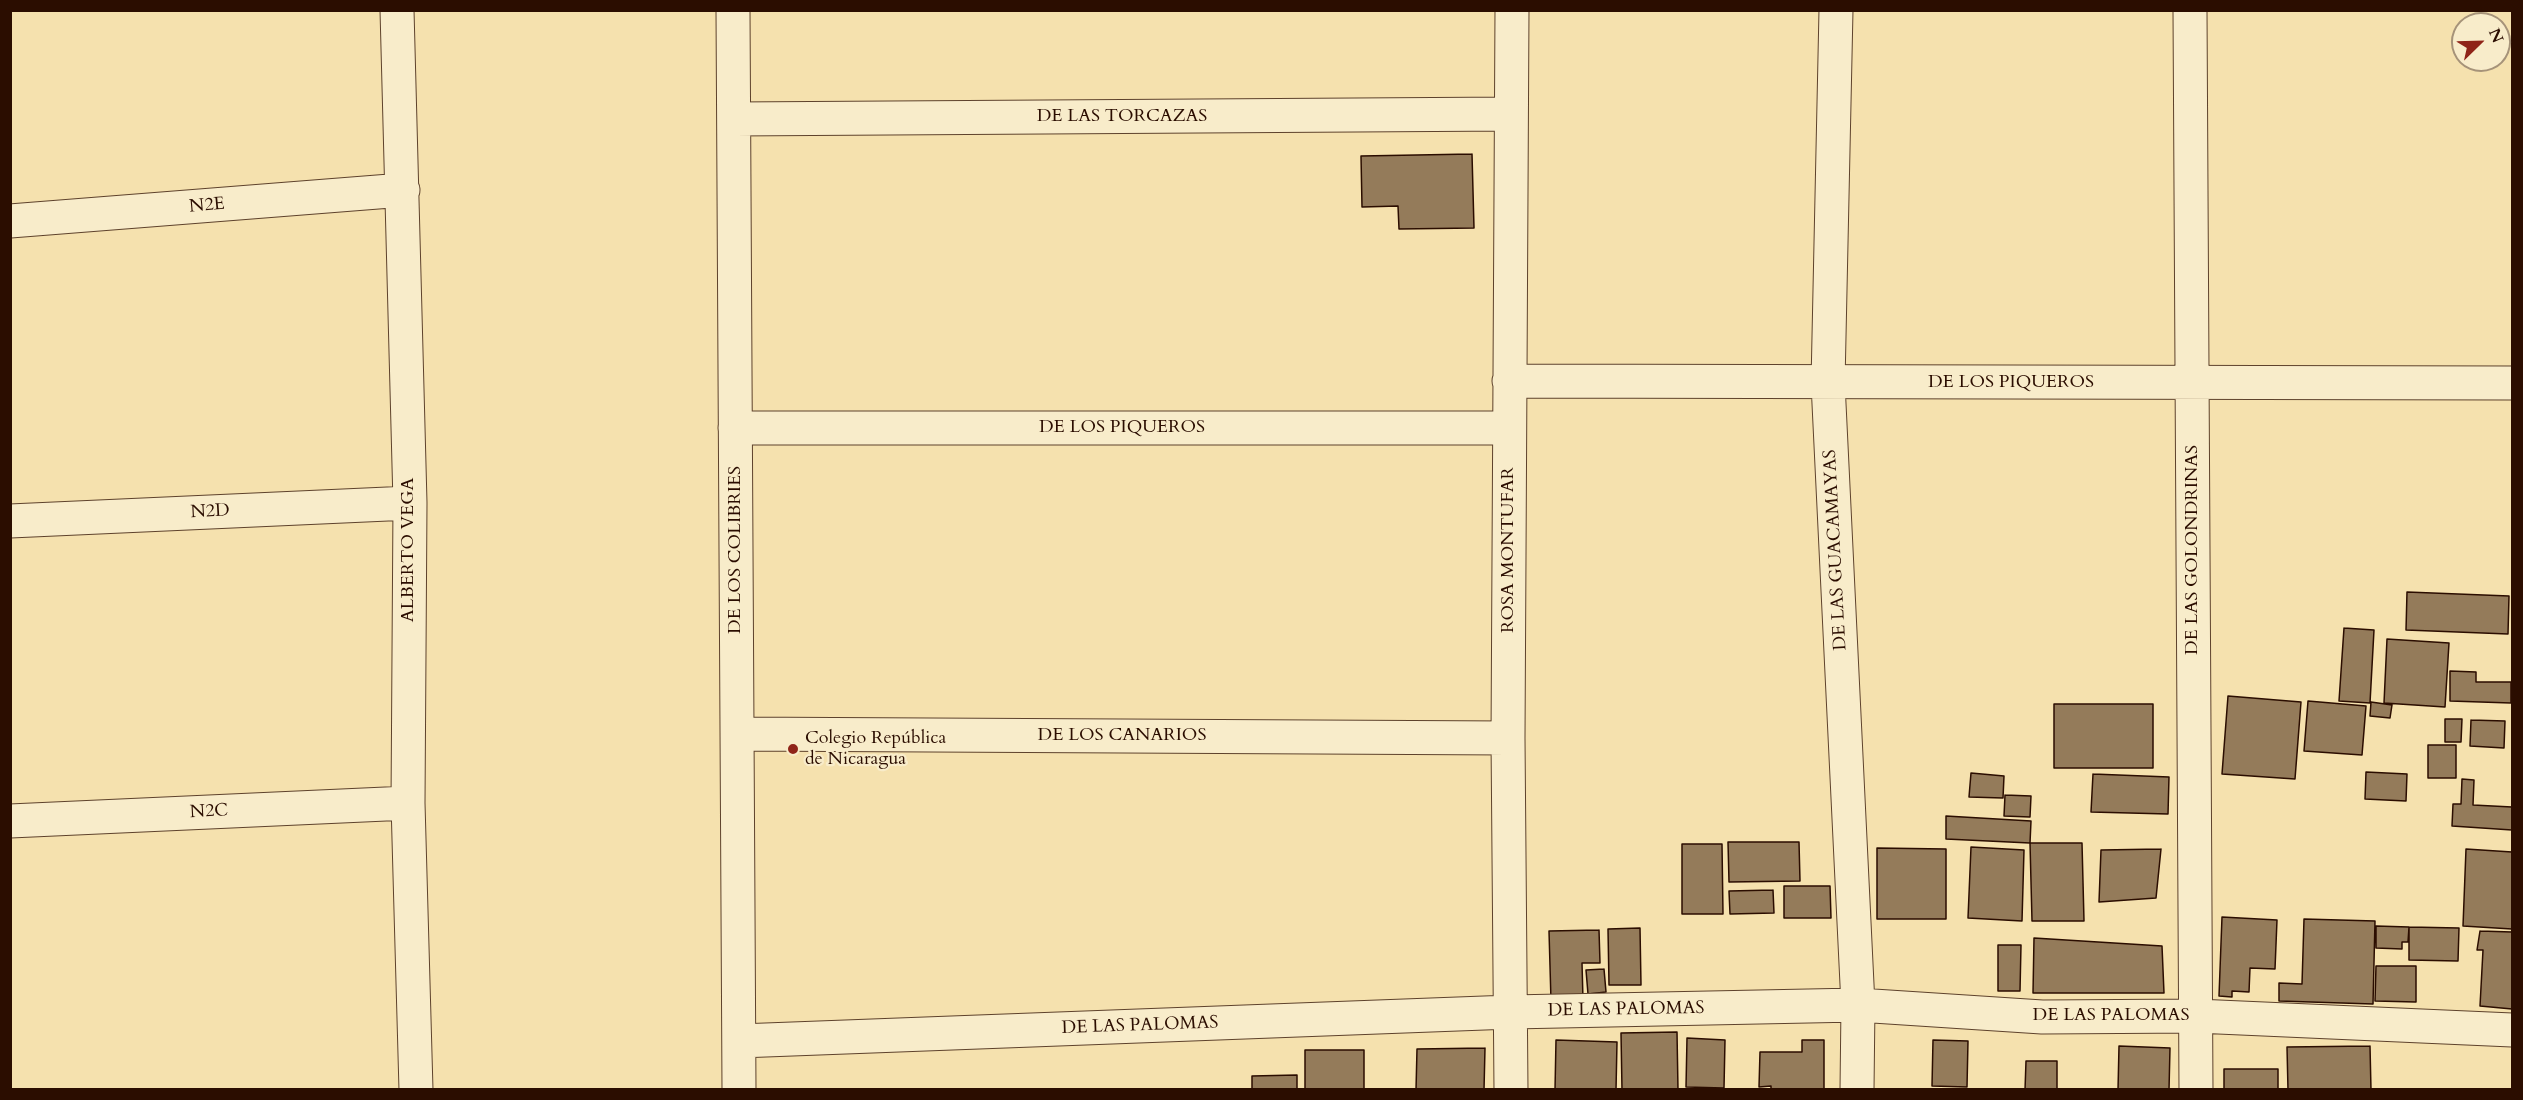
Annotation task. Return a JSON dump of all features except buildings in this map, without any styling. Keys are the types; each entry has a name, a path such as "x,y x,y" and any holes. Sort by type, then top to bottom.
{"street":[{"name":"ALBERTO VEGA","path":"397,10 410,503 408,803 416,1089"},
{"name":"DE LOS COLIBRIES","path":"733,10 739,1089"},
{"name":"ROSA MONTUFAR","path":"1511,1089 1508,738 1512,10"},
{"name":"DE LAS GUACAMAYAS","path":"1836,10 1828,383 1858,1005 1857,1089"},
{"name":"DE LAS GOLONDRINAS","path":"2190,10 2196,1089"},
{"name":"DE LAS TORCAZAS","path":"734,119 1511,114"},
{"name":"N2E","path":"10,221 403,190"},
{"name":"DE LOS PIQUEROS","path":"1509,381 2512,383"},
{"name":"DE LOS PIQUEROS","path":"735,428 1509,428"},
{"name":"N2D","path":"10,521 410,503"},
{"name":"DE LOS CANARIOS","path":"737,734 1508,738"},
{"name":"N2C","path":"10,821 408,803"},
{"name":"DE LAS PALOMAS","path":"739,1041 1511,1012 1858,1005 2042,1017 2196,1016 2512,1030"}],"place":[{"name":"Colegio República de Nicaragua","path":"793,749"}]}
